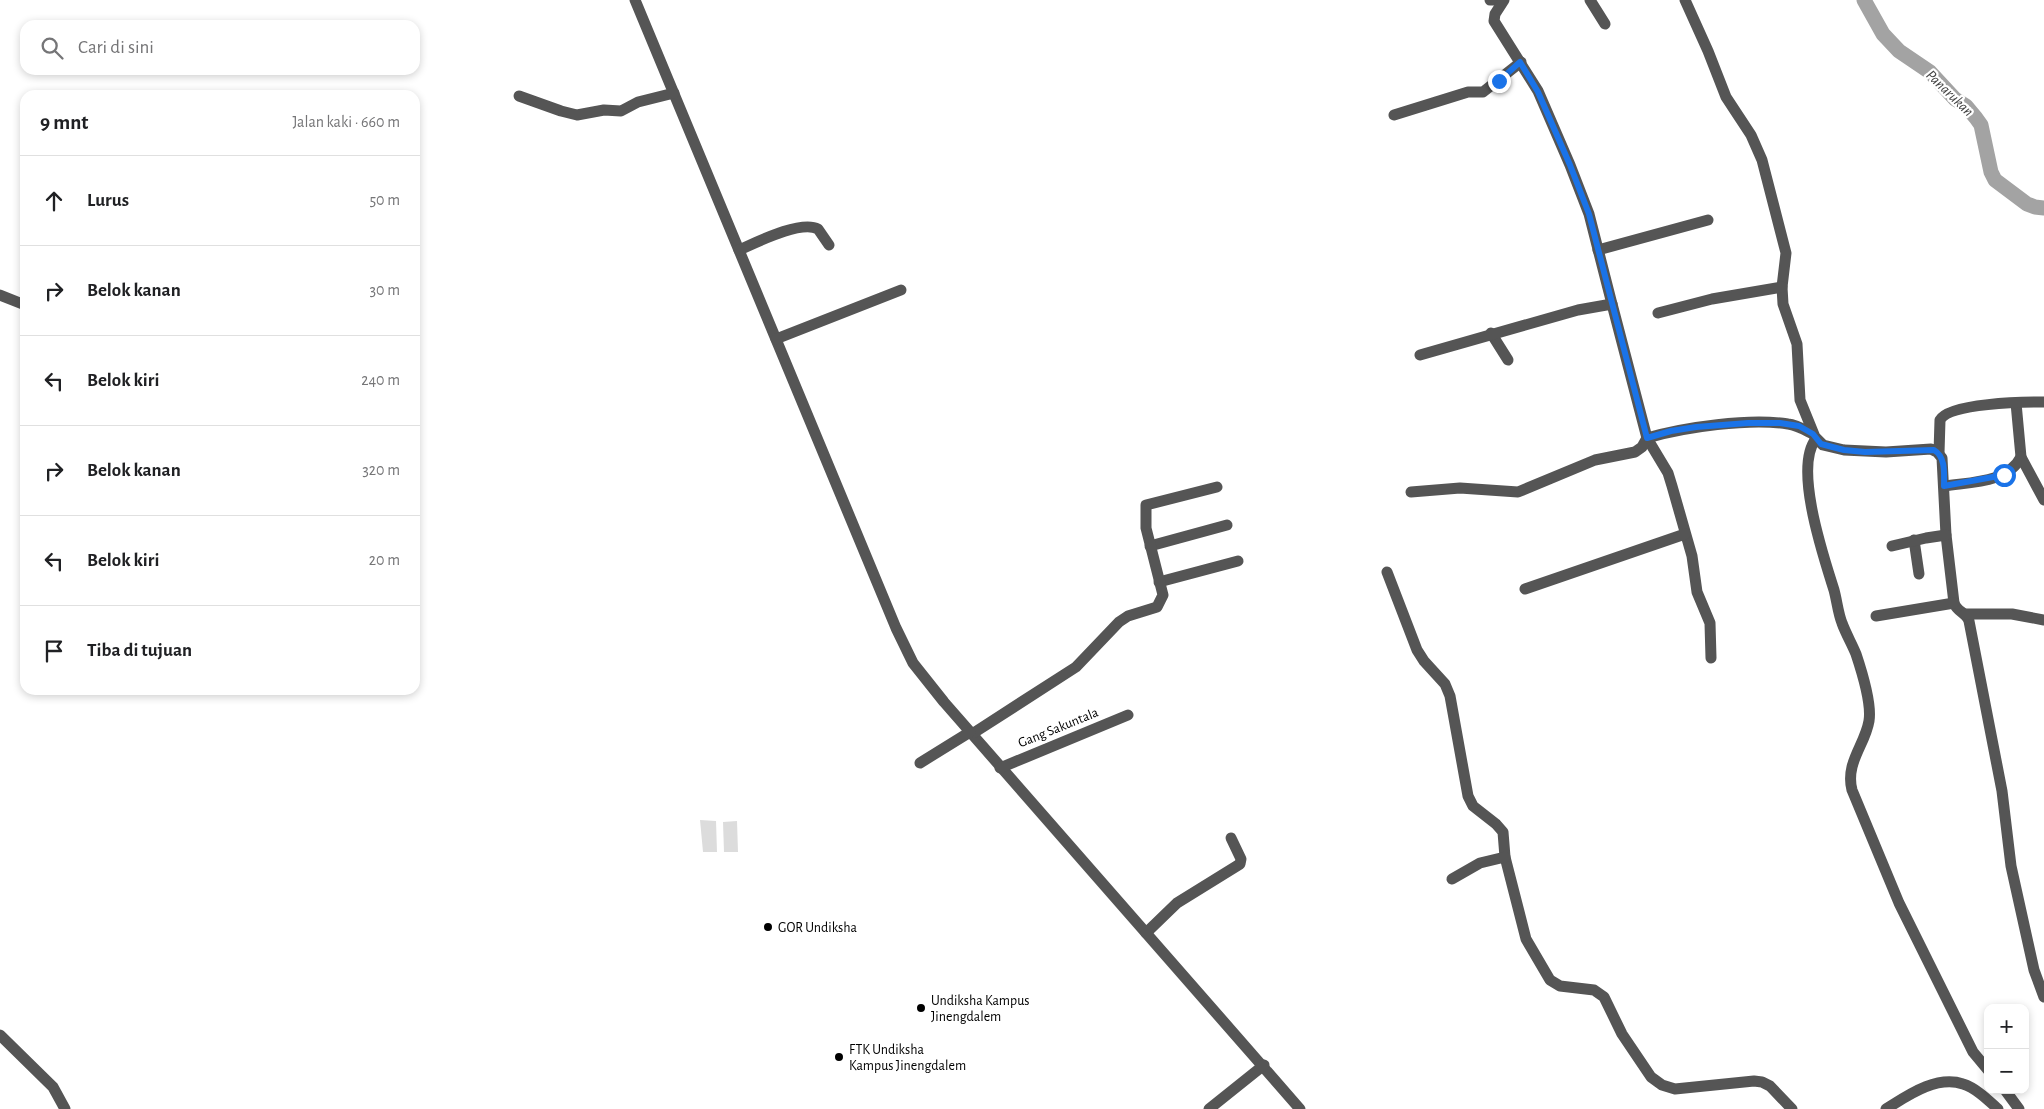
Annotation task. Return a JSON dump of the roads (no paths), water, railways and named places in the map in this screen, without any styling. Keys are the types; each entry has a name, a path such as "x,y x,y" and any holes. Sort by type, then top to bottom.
{"street":[{"path":"635,0 908,654 932,688 1000,768 1264,1065 1300,1109"},
{"path":"1490,0 1498,0"},
{"path":"1504,0 1494,21 1538,92 1589,214 1647,438 1668,473 1692,556 1697,592 1710,623 1711,658"},
{"path":"1590,0 1606,24"},
{"path":"1685,0 1726,97 1751,135 1762,160 1785,246 1786,259 1782,287 1784,307 1797,344 1800,400 1815,437 1808,463 1811,499 1819,542 1840,618 1856,654 1869,711 1868,725 1850,776 1852,790 1899,903 1974,1052 1984,1065"},
{"path":"1394,114 1468,92 1483,92 1520,62"},
{"path":"519,96 561,112 577,115 604,110 621,110 638,102 674,94"},
{"path":"1598,250 1708,220"},
{"path":"739,250 805,226 818,229 829,246"},
{"path":"1658,314 1712,299 1782,287"},
{"path":"776,339 900,290"},
{"path":"0,295 20,303"},
{"path":"1420,355 1578,310 1612,304"},
{"path":"1492,333 1508,360"},
{"path":"2044,402 1974,407 1944,415 1940,420 1939,453 1942,460 1946,535 1954,603 1956,608 1965,614 1968,619 1992,732 2002,791 2010,866 2034,970 2044,997"},
{"path":"2016,403 2021,457 2044,500"},
{"path":"1411,492 1460,488 1518,492 1595,460 1635,452 1642,448 1647,438 1684,429 1748,423 1789,424 1815,437 1823,445 1844,450 1886,452 1931,449 1939,453"},
{"path":"1944,486 2004,475 2014,468 2021,457"},
{"path":"920,763 1076,667 1119,622 1128,616 1157,606 1162,595 1146,528 1146,506 1217,487"},
{"path":"1150,546 1227,525"},
{"path":"1525,589 1685,534"},
{"path":"1892,546 1946,535"},
{"path":"1914,540 1919,574"},
{"path":"1159,582 1238,561"},
{"path":"1387,572 1417,650 1448,691 1468,796 1473,806 1501,830 1504,839 1505,857 1526,940 1550,980 1560,986 1594,990 1604,997 1622,1034 1642,1066 1656,1082 1675,1089 1754,1081 1762,1082 1770,1086 1792,1109"},
{"path":"1876,616 1954,603"},
{"path":"1965,614 2012,614 2044,620"},
{"name":"Gang Sakuntala","path":"1000,768 1128,715"},
{"path":"1146,933 1177,903 1240,864 1241,858 1231,838"},
{"path":"1452,879 1480,863 1505,857"},
{"path":"0,1035 23,1060 54,1087 64,1109"},
{"path":"1209,1109 1264,1065"},
{"path":"1886,1109 1917,1090 1950,1082 1968,1086 1998,1109"},
{"path":"2008,1094 2019,1109"}],"waterway":[{"name":"Panarukan","path":"1864,0 1883,34 1899,51 1930,72 1976,118 1981,125 1991,172 1995,180 2027,204 2044,208"}],"place":[{"name":"GOR Undiksha","path":"768,927"},
{"name":"Undiksha Kampus Jinengdalem","path":"921,1008"},
{"name":"FTK Undiksha Kampus Jinengdalem","path":"839,1057"}]}
